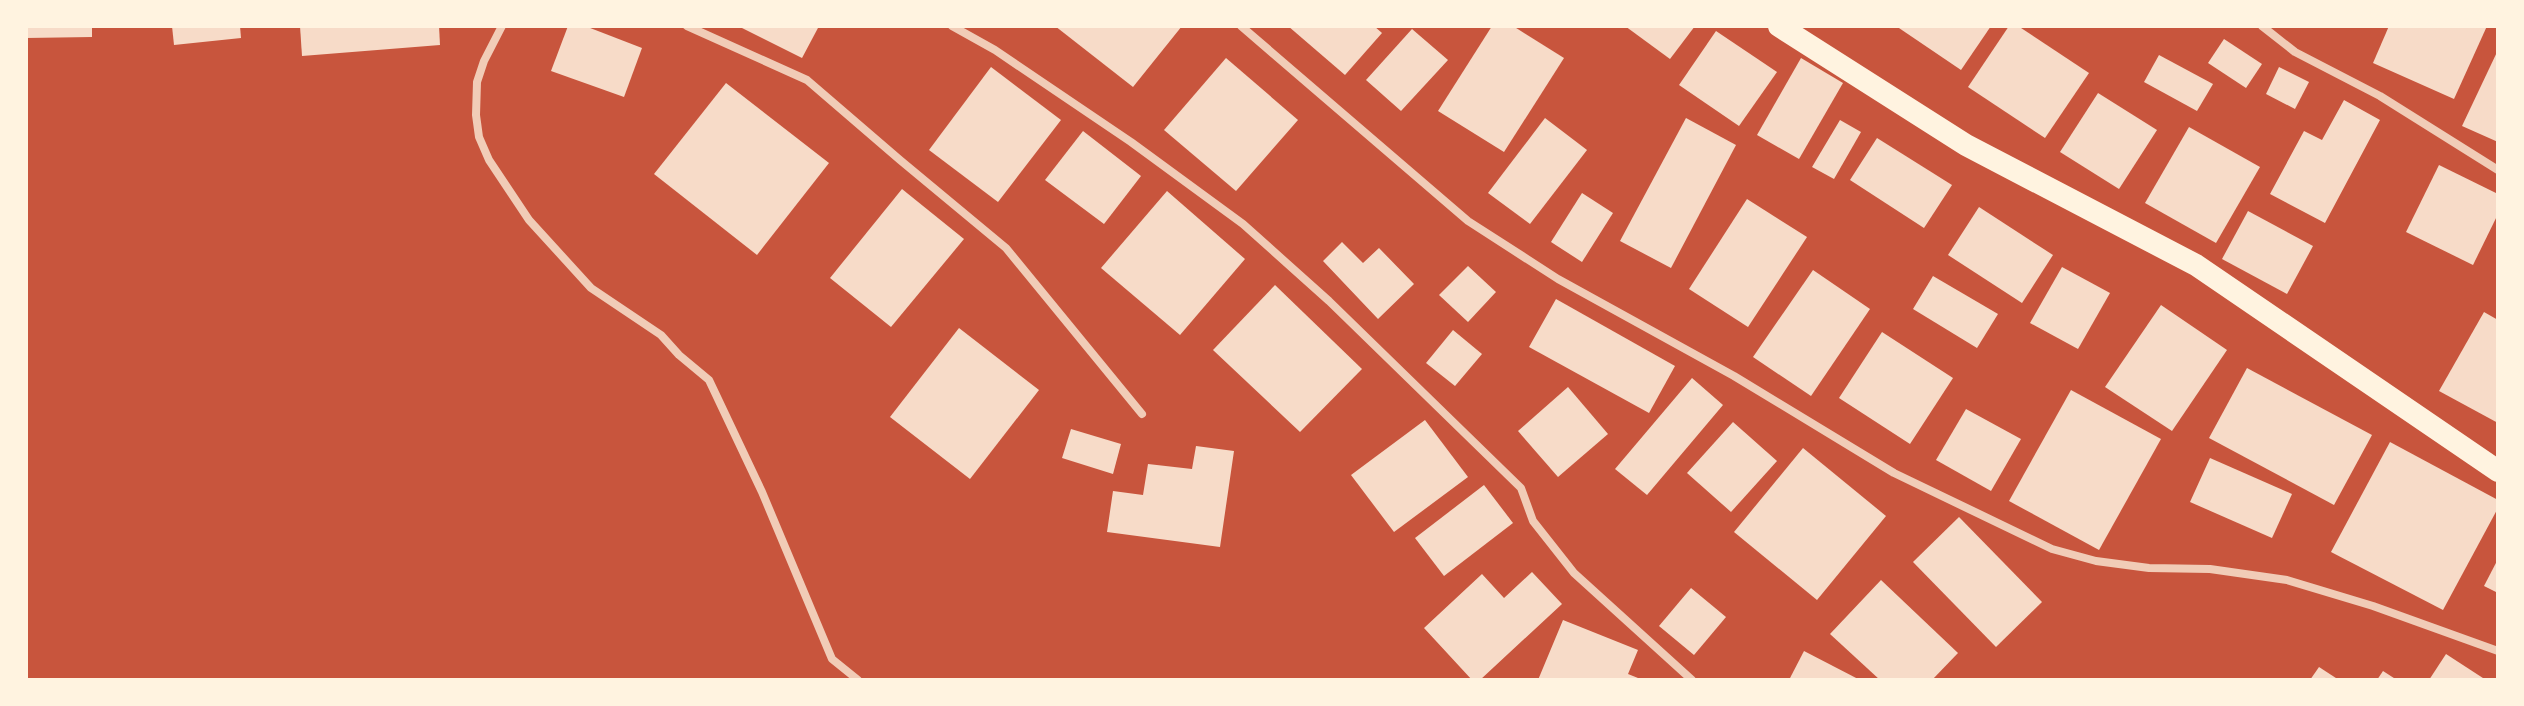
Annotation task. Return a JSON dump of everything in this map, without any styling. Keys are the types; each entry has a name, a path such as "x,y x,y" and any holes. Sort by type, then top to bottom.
{"highway":[{"path":"1779,26 1966,145 2196,265 2498,471"}],"street":[{"path":"502,26 477,82 479,137 489,160 529,220 591,288 661,335 709,380 762,492 832,659 858,680"},
{"path":"687,26 807,80 1006,248 1142,414"},
{"path":"952,26 995,50 1119,134 1243,224 1329,301 1521,488 1533,521 1574,573 1692,680"},
{"path":"1241,26 1468,221 1558,279 1734,376 1894,473 2052,549 2096,561 2149,568 2210,569 2287,580 2373,606 2498,651"},
{"path":"2262,26 2295,52 2380,96 2498,170"}],"building":[{"path":"26,26 92,26 92,37 26,38"},
{"path":"172,26 240,26 241,38 174,45"},
{"path":"300,26 439,26 440,45 302,56"},
{"path":"568,26 585,26 642,48 624,97 551,71"},
{"path":"738,26 819,26 802,58"},
{"path":"1055,26 1182,26 1133,87"},
{"path":"1288,26 1374,26 1382,33 1345,75"},
{"path":"1492,26 1513,26 1564,58 1504,152 1438,111"},
{"path":"1625,26 1695,26 1670,59"},
{"path":"1896,26 1991,26 1961,70"},
{"path":"2009,26 2018,26 2089,73 2045,138 1968,87"},
{"path":"2389,26 2487,26 2454,99 2373,63"},
{"path":"1412,29 1448,60 1401,111 1366,80"},
{"path":"1716,31 1777,72 1739,126 1679,85"},
{"path":"2224,39 2262,64 2246,88 2208,63"},
{"path":"2498,50 2498,142 2462,126"},
{"path":"2159,55 2213,84 2197,111 2144,82"},
{"path":"1226,58 1298,120 1236,191 1164,130"},
{"path":"1801,58 1843,83 1799,159 1757,135"},
{"path":"991,67 1061,120 998,202 929,150"},
{"path":"2279,67 2309,82 2295,109 2266,94"},
{"path":"726,83 829,163 757,255 654,174"},
{"path":"2098,93 2157,130 2119,189 2060,152"},
{"path":"2344,100 2380,120 2325,223 2270,194 2304,131 2322,140"},
{"path":"1545,118 1587,150 1530,224 1488,193"},
{"path":"1686,118 1736,145 1671,268 1620,241"},
{"path":"1840,120 1861,132 1834,179 1812,167"},
{"path":"2189,127 2260,167 2216,243 2145,203"},
{"path":"1083,131 1141,176 1104,224 1045,180"},
{"path":"1877,138 1952,185 1924,228 1850,180"},
{"path":"2439,165 2498,194 2498,214 2473,265 2406,232"},
{"path":"902,189 964,239 891,327 830,278"},
{"path":"1167,191 1245,259 1180,335 1101,268"},
{"path":"1582,193 1613,213 1582,262 1551,242"},
{"path":"1747,199 1807,237 1748,327 1689,289"},
{"path":"1979,207 2053,255 2022,303 1948,255"},
{"path":"2248,211 2313,246 2287,294 2222,259"},
{"path":"1342,242 1363,263 1379,248 1414,284 1378,319 1323,261"},
{"path":"1468,266 1496,292 1468,322 1439,295"},
{"path":"2062,267 2110,293 2078,349 2030,323"},
{"path":"1813,270 1870,309 1811,396 1753,357"},
{"path":"1933,276 1998,314 1977,348 1913,309"},
{"path":"1275,285 1362,369 1300,432 1213,350"},
{"path":"1556,299 1675,366 1649,413 1529,347"},
{"path":"2161,305 2227,350 2172,431 2105,387"},
{"path":"2484,312 2498,320 2498,423 2439,391"},
{"path":"959,328 1039,390 970,479 890,417"},
{"path":"1453,330 1482,354 1455,386 1426,363"},
{"path":"1882,332 1953,378 1910,444 1839,398"},
{"path":"2247,368 2372,435 2334,505 2209,438"},
{"path":"1692,378 1723,405 1647,495 1615,469"},
{"path":"1568,387 1608,434 1558,477 1518,431"},
{"path":"2071,390 2161,439 2099,550 2009,501"},
{"path":"1966,409 2021,439 1991,491 1936,460"},
{"path":"1425,420 1468,477 1394,532 1351,475"},
{"path":"1733,422 1777,461 1731,512 1687,473"},
{"path":"1071,429 1121,444 1113,474 1062,458"},
{"path":"2390,442 2498,500 2498,508 2443,610 2331,552"},
{"path":"1196,446 1234,451 1220,547 1107,532 1113,491 1143,495 1148,464 1192,469"},
{"path":"1803,448 1886,516 1817,600 1734,532"},
{"path":"2210,458 2292,494 2272,538 2190,502"},
{"path":"1484,485 1513,523 1444,576 1415,538"},
{"path":"1959,517 2042,602 1996,647 1913,562"},
{"path":"2498,559 2498,593 2484,586"},
{"path":"1532,572 1562,604 1480,680 1472,680 1424,628 1482,574 1504,598"},
{"path":"1881,580 1958,653 1932,680 1880,680 1830,634"},
{"path":"1691,588 1726,617 1694,655 1659,626"},
{"path":"1563,620 1638,650 1628,674 1643,680 1538,680"},
{"path":"1804,651 1860,680 1789,680"},
{"path":"2446,654 2486,680 2429,680"},
{"path":"2319,667 2339,680 2310,680"},
{"path":"2383,671 2397,680 2377,680"}]}
